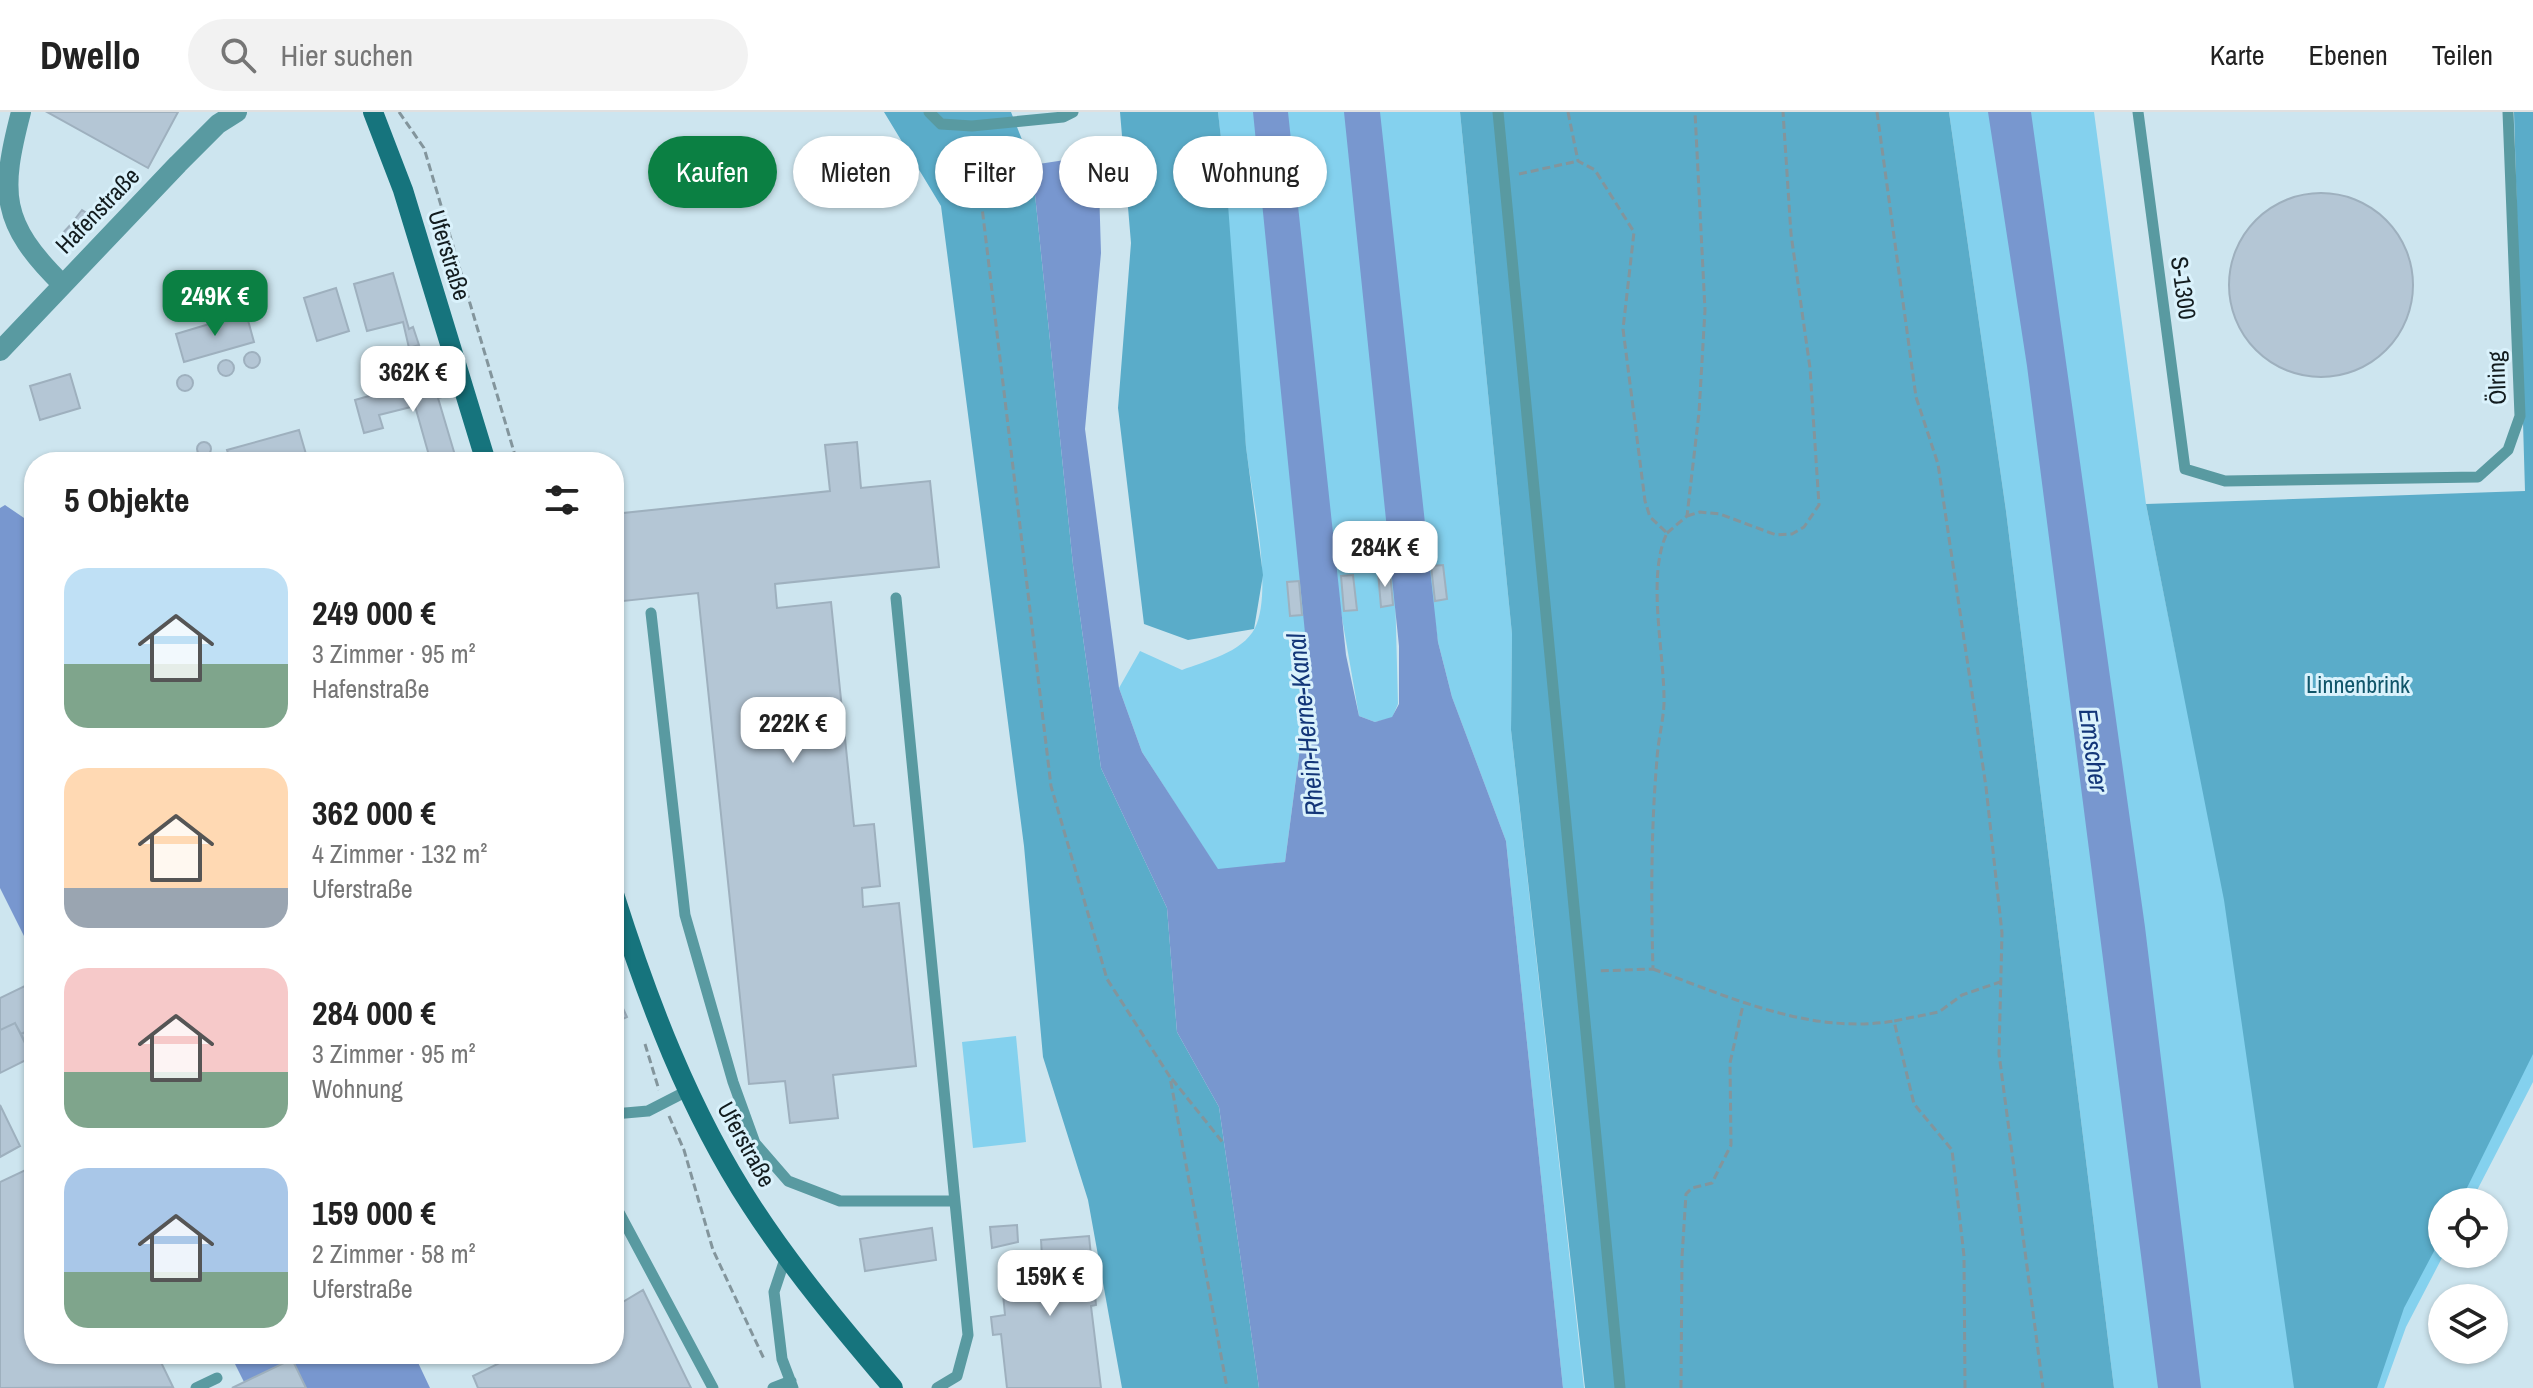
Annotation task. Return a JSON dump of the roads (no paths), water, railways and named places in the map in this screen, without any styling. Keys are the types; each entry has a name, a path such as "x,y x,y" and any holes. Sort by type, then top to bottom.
{"main road":[{"name":"Uferstraße","path":"373,112 403,190 483,452"},
{"name":"Uferstraße","path":"624,922 665,1037 689,1090 750,1203 786,1255 893,1388"}],"street":[{"path":"21,112 3,154 6,206 29,248 62,284"},
{"name":"Hafenstraße","path":"0,351 188,154 237,112"}],"lane":[{"path":"929,112 941,124 972,126 1063,117 1073,112"},
{"path":"1498,112 1620,1388"},
{"name":"S-1300","path":"2138,112 2185,469"},
{"name":"Ölring","path":"2185,469 2225,481 2478,477 2508,450 2520,416 2508,112"},
{"path":"896,598 968,1335 957,1376 937,1388"},
{"path":"651,613 685,915 733,1082 755,1143 788,1181 840,1201 954,1201"},
{"path":"624,1113 648,1111 689,1090"},
{"path":"624,1222 713,1388"},
{"path":"775,1387 792,1384 782,1359 774,1292 786,1255"},
{"path":"196,1388 217,1378"}],"water":[{"path":"1253,112 1288,112 1291,136 1255,136"},
{"name":"Rhein-Herne-Kanal","path":"1344,112 1380,112 1438,642 1452,697 1506,841 1563,1388 1259,1388 1219,1107 1177,1032 1167,908 1101,768 1073,565 1036,208 1043,208 1043,163 1059,161 1059,208 1100,208 1101,253 1085,429 1119,688 1142,752 1218,869 1285,862 1306,702 1307,653 1263,208 1298,208 1346,655 1359,716 1375,722 1392,717 1399,704 1399,646"},
{"name":"Emscher","path":"1988,112 2031,112 2145,927 2201,1388 2158,1388 2027,366"},
{"path":"5,505 24,518 24,936 0,888 0,508"},
{"path":"235,1364 419,1364 430,1388 247,1388"}],"park label":[{"name":"Linnenbrink","path":"2358,684"}]}
